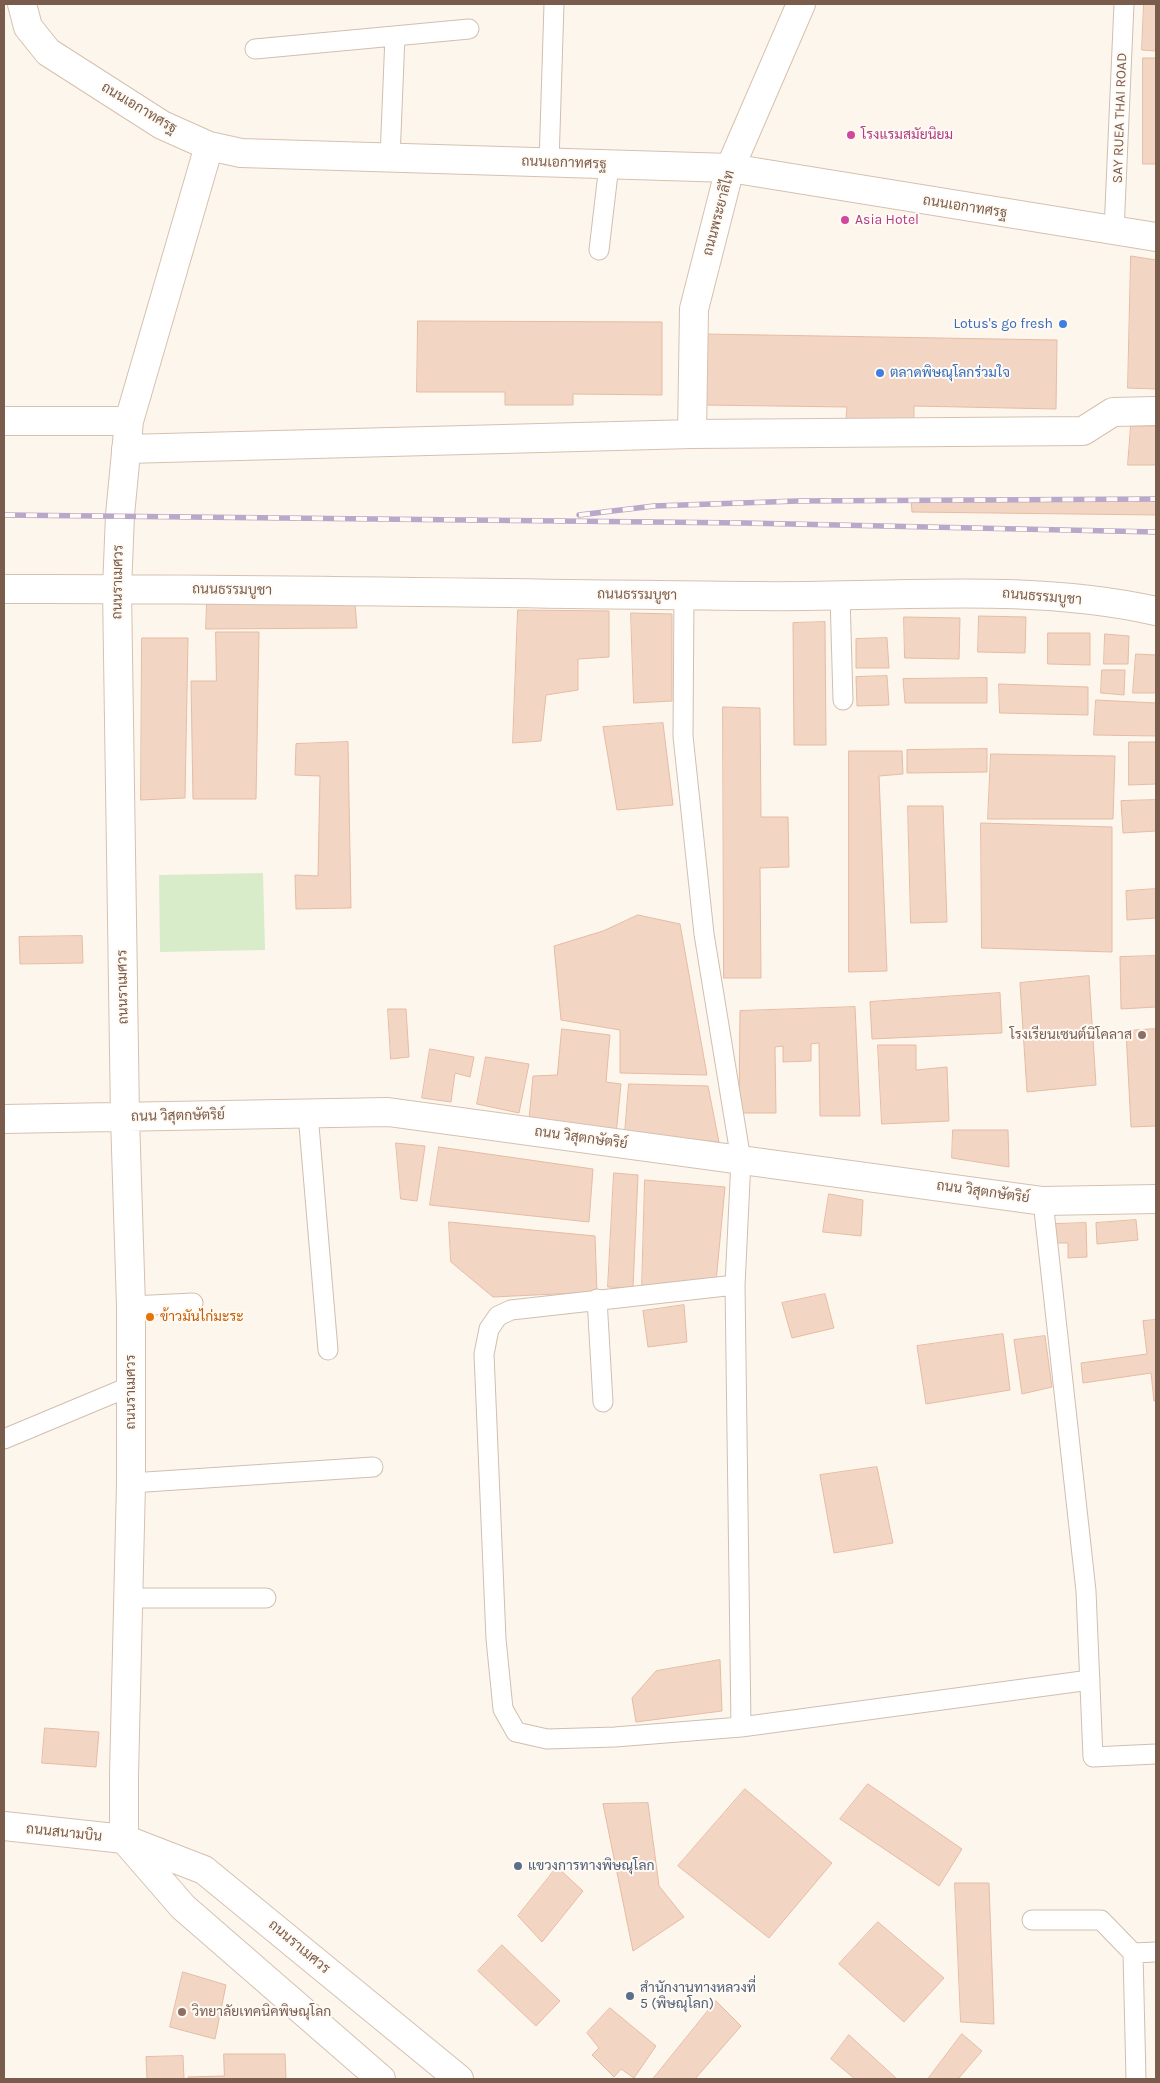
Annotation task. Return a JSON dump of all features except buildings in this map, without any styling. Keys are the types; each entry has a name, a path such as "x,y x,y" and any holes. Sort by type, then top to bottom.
{"main road":[{"name":"ถนนเอกาทศรฐ","path":"22,4 28,27 48,52 162,125 209,146 241,153 730,168 1156,237"},
{"name":"ถนนพระยาลิไท","path":"692,434 694,309 730,168 801,4"},
{"name":"ถนนราเมศวร","path":"209,146 129,422 116,589 125,1117 131,1306 131,1483 124,1839 204,1870 455,2078"},
{"path":"126,449 692,434 1083,430 1113,412 1156,411"},
{"path":"4,422 129,422"},
{"name":"ถนนธรรมบูชา","path":"4,589 684,596 1001,593 1126,604 1156,611"},
{"name":"ถนน วิสุตกษัตริย์","path":"4,1119 388,1112 1043,1200 1156,1199"},
{"name":"ถนนสนามบิน","path":"4,1826 124,1839"},
{"path":"124,1839 183,1907 381,2079"}],"street":[{"path":"549,163 554,4"},
{"name":"SAY RUEA THAI ROAD","path":"1114,231 1124,4"},
{"path":"255,49 469,29"},
{"path":"390,158 395,36"},
{"path":"599,250 609,165"},
{"path":"684,596 683,736 704,934 741,1160 735,1285 741,1727"},
{"path":"840,596 843,700"},
{"path":"308,1114 328,1350"},
{"path":"1043,1200 1086,1591 1093,1757 1156,1754"},
{"path":"735,1285 511,1310 498,1316 489,1329 484,1354 496,1639 503,1709 516,1732 547,1739 615,1737 741,1727 1090,1680"},
{"path":"597,1299 603,1402"},
{"path":"131,1306 193,1303"},
{"path":"4,1439 131,1386"},
{"path":"131,1483 373,1467"},
{"path":"128,1598 266,1598"},
{"path":"1032,1920 1102,1920 1133,1953 1136,2079"},
{"path":"1133,1953 1156,1952"}],"green space":[{"path":"263,873 265,950 160,952 159,875"}],"railway":[{"path":"579,515 654,506 798,501 1156,499"},
{"path":"4,515 745,523 1156,532"}],"place":[{"name":"โรงแรมสมัยนิยม","path":"851,135"},
{"name":"Asia Hotel","path":"845,220"},
{"name":"Lotus's go fresh","path":"1063,324"},
{"name":"ตลาดพิษณุโลกร่วมใจ","path":"880,373"},
{"name":"โรงเรียนเซนต์นิโคลาส","path":"1142,1035"},
{"name":"ข้าวมันไก่มะระ","path":"150,1317"},
{"name":"แขวงการทางพิษณุโลก","path":"518,1866"},
{"name":"สำนักงานทางหลวงที่ 5 (พิษณุโลก)","path":"630,1996"},
{"name":"วิทยาลัยเทคนิคพิษณุโลก","path":"182,2012"}]}
